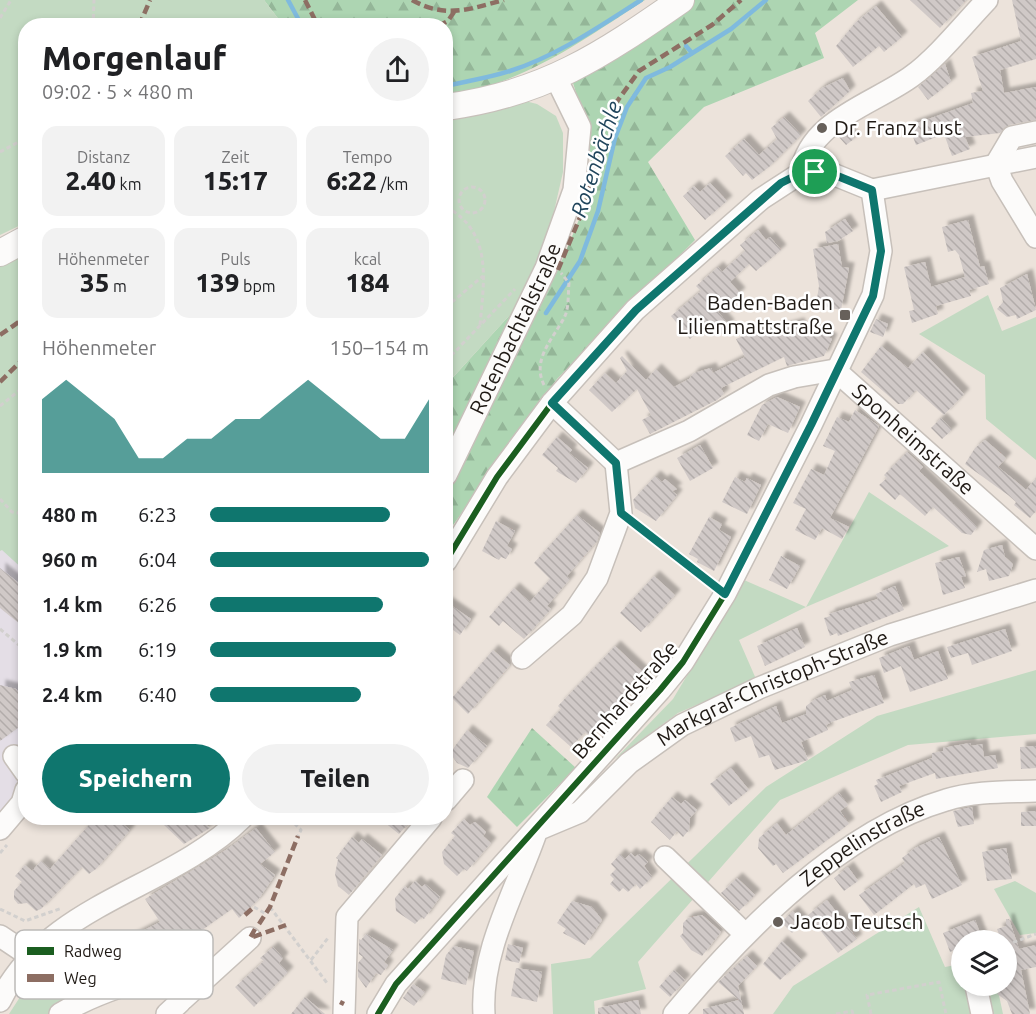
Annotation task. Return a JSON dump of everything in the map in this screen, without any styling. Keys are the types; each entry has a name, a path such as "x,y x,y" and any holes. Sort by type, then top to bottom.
{"main road":[{"path":"453,106 498,97 556,78 582,65 681,0"},
{"path":"0,253 18,243"}],"street":[{"path":"801,173 804,157 834,123 913,76 987,0"},
{"name":"Rotenbachtalstraße","path":"453,461 546,268 574,190 580,127 556,78"},
{"path":"996,164 1012,137 1036,132"},
{"path":"453,549 497,477 552,403 636,310 761,200 801,173 815,172 835,175 872,190 1036,157"},
{"path":"996,164 1002,181 1036,237"},
{"name":"Bernhardstraße","path":"378,1014 396,984 492,875 537,830 683,662 725,594 811,425 835,370 873,296 881,251 872,190"},
{"name":"Sponheimstraße","path":"616,463 689,431 769,385 794,377 835,370 1036,549"},
{"path":"522,658 572,615 597,578 621,513 616,463 552,403"},
{"name":"Markgraf-Christoph-Straße","path":"537,830 580,812 629,763 682,726 759,688 890,635 1036,590"},
{"path":"453,792 463,780"},
{"name":"Zeppelinstraße","path":"674,1014 717,963 746,934 812,875 845,850 903,817 946,800 992,792 1036,791"},
{"path":"0,829 18,809"},
{"path":"61,930 91,910 189,856 234,825"},
{"path":"344,1014 347,917 425,825"},
{"path":"484,1014 483,992 503,913 526,863 537,830"},
{"path":"665,857 746,934"},
{"path":"0,936 15,946"},
{"path":"213,972 250,938"},
{"path":"0,1001 15,978"},
{"path":"978,996 982,1014"},
{"path":"60,1014 95,999"},
{"path":"167,1014 182,999"},
{"path":"167,1014 183,999"}],"path":[{"path":"0,18 11,0"},
{"path":"93,18 94,0"},
{"path":"0,152 18,142"},
{"path":"469,188 480,190 484,198 483,206 475,212 465,210 459,201 462,192 469,188"},
{"path":"461,216 465,210"},
{"path":"453,211 461,216 477,236 483,275 480,327 453,354"},
{"path":"552,403 538,374 542,358 566,314 569,283 558,270"},
{"path":"453,302 483,275"},
{"path":"0,406 18,391"},
{"path":"0,499 12,512 18,513"},
{"path":"621,513 725,594"},
{"path":"0,629 18,644"},
{"path":"296,825 301,830 298,836"},
{"path":"0,909 25,921 64,907"},
{"path":"254,907 266,914"},
{"path":"270,907 328,985"},
{"path":"1017,941 1036,934"},
{"path":"311,960 329,938"},
{"path":"866,1014 871,1013 867,995 939,982 946,1014"},
{"path":"836,1014 852,1011 853,1014"}],"shaded area":[{"path":"2,549 18,564 18,809 0,829 0,551"}],"green space":[{"path":"0,0 264,0 278,18 18,18 18,226 0,235"},
{"path":"264,0 645,0 575,45 526,72 474,90 453,94 453,18 278,18"},
{"path":"659,0 858,0 815,33 824,58 704,107 648,162 695,240 557,379 453,525 453,377 517,307 558,270 583,210 591,159 587,128 573,83 660,25"},
{"path":"525,101 537,104 556,116 563,133 563,172 550,229 517,307 453,377 453,115"},
{"path":"18,257 18,565 2,550 0,551 0,266"},
{"path":"988,295 1002,331 1036,317 1036,460 986,419 985,375 919,334"},
{"path":"869,492 949,546 806,607"},
{"path":"744,580 806,607 739,640 756,679 678,713 615,759 673,699"},
{"path":"1036,670 1036,734 908,745 780,800 638,962 646,989 594,1001 595,1014 553,1014 551,964 590,958 766,787 877,716"},
{"path":"532,728 576,768 517,827 487,797"},
{"path":"1015,881 1036,893 1036,933 1020,935 994,889"},
{"path":"919,907 945,967 951,966 951,996 999,996 1003,1014 773,1014 793,986"},
{"path":"19,999 63,999 72,1014 9,1014"}],"building":[{"path":"910,0 966,0 940,28"},
{"path":"1012,0 1036,0 1036,59 1000,70 1004,93 1036,87 1036,120 1009,125 1000,133 965,137 970,149 952,156 944,134 916,145 909,126 973,103 971,93 983,91 972,57 1021,41"},
{"path":"876,6 902,37 884,52 879,46 853,67 836,46 855,23"},
{"path":"945,64 951,82 928,100 918,87"},
{"path":"843,78 850,91 821,117 808,101 822,88"},
{"path":"784,117 801,135 769,167 752,180 746,173 743,176 725,156 744,139 759,155 777,139 771,128"},
{"path":"847,130 854,139 846,145 838,136"},
{"path":"710,183 727,201 705,220 683,196 694,186 700,192"},
{"path":"845,219 853,231 838,241 827,243 825,232"},
{"path":"968,220 980,267 984,266 989,284 969,290 971,296 936,306 938,314 912,323 909,311 914,310 904,267 925,262 931,287 965,277 959,255 955,250 948,252 942,227"},
{"path":"758,230 766,240 770,237 781,250 756,271 749,264 730,282 740,293 718,312 729,325 720,336 708,323 690,339 671,316 701,291 696,286 718,267 722,272 745,251 740,245"},
{"path":"838,244 842,267 849,268 841,310 816,305 819,286 813,249"},
{"path":"1027,274 1036,310 1017,319 1016,315 1007,317 997,309 1003,302 1000,288"},
{"path":"876,319 888,324 883,337 870,332"},
{"path":"799,323 803,336 817,332 832,339 824,356 787,366 784,357 721,388 724,394 717,400 650,434 642,420 651,415 637,389 612,412 589,390 605,373 616,383 627,371 620,358 622,356 646,380 656,369 674,387 689,379 694,373 711,368 713,373 745,357 736,339 760,328 762,333"},
{"path":"881,346 908,368 923,352 964,394 944,415 916,390 903,404 898,404 861,372"},
{"path":"777,397 800,407 788,433 768,424 759,441 747,435 762,405"},
{"path":"855,410 879,426 830,518 849,527 842,539 822,528 815,540 795,530 806,509 793,503 811,469 824,475 835,451 823,446 837,417 849,422"},
{"path":"941,418 952,430 942,439 931,428"},
{"path":"557,437 572,450 569,453 588,468 576,483 556,471 558,468 542,455"},
{"path":"985,440 1006,458 998,467 1026,490 1036,478 1036,511 1030,518 1014,505 1016,502 1008,495 965,464 975,448"},
{"path":"700,445 713,468 690,481 677,458"},
{"path":"907,452 923,467 919,471 977,527 971,535 962,533 933,507 925,516 900,494 895,500 879,485 887,478 884,475"},
{"path":"655,476 662,482 665,479 677,489 672,491 677,495 656,521 635,508 633,500"},
{"path":"735,477 745,482 747,478 761,485 747,514 722,502"},
{"path":"577,515 600,533 597,541 567,576 570,579 547,606 551,609 524,639 503,621 499,626 489,617 514,588 530,602 550,579 534,563"},
{"path":"709,517 722,524 719,530 731,537 714,571 697,562 698,559 689,554"},
{"path":"496,521 515,531 507,546 512,549 506,559 501,557 499,560 482,551"},
{"path":"1002,545 1005,557 1013,564 1009,576 989,581 986,569 977,572 984,550"},
{"path":"781,556 800,566 787,589 769,580"},
{"path":"959,557 966,576 961,577 965,588 943,595 935,563"},
{"path":"0,568 18,583 18,623 0,608"},
{"path":"654,576 675,595 641,632 620,613"},
{"path":"895,586 904,610 838,636 837,633 830,636 824,618 830,616 829,614 878,599 876,594"},
{"path":"453,607 471,619 460,635 453,630"},
{"path":"797,628 805,647 765,666 757,646"},
{"path":"1005,629 1012,651 972,665 968,653 951,658 947,647"},
{"path":"615,646 647,676 590,737 585,732 571,747 546,725 561,709 558,706"},
{"path":"909,646 914,660 938,651 948,679 910,692 901,666 884,673 879,658"},
{"path":"493,650 510,665 468,714 453,697"},
{"path":"874,675 884,703 832,722 826,725 828,730 801,742 808,760 775,770 769,755 759,758 751,736 735,742 730,728 776,706 782,723 806,714 806,706 814,700 825,695 827,701 852,690 849,682"},
{"path":"0,685 16,689 18,692 18,728 0,741"},
{"path":"467,730 487,746 468,768 457,763 453,757 453,749"},
{"path":"970,743 971,746 982,744 984,757 995,755 998,768 936,779 935,773 899,786 902,792 881,802 874,786 878,784 876,780 932,758 932,753 943,751 943,748"},
{"path":"1036,746 1036,768 1021,769 1020,747"},
{"path":"731,768 749,790 729,806 710,784"},
{"path":"839,793 848,805 840,811 849,824 783,873 776,864 773,866 758,848 759,838 777,823 786,835"},
{"path":"672,797 681,804 685,800 697,810 690,818 689,830 683,837 677,831 670,840 651,822"},
{"path":"972,807 974,824 958,827 953,811"},
{"path":"1036,811 1036,826 1021,826 1021,812"},
{"path":"464,819 470,825 475,822 486,832 483,836 491,843 467,871 464,869 457,876 444,864 442,852 455,836 451,833"},
{"path":"89,825 124,825 130,830 96,869 89,874 82,867 41,909 36,911 27,903 18,904 14,899 14,891 22,882 15,876 25,865 32,871 41,861 50,869"},
{"path":"164,825 206,825 210,828 184,844"},
{"path":"388,825 407,825 399,834"},
{"path":"256,828 275,852 260,864 275,875 258,900 239,918 232,909 202,930 144,930 160,922 145,899 226,850"},
{"path":"352,837 359,843 362,839 382,855 349,895 338,886 335,874 338,859 336,858"},
{"path":"939,837 962,885 932,899 925,884 916,888 914,884 874,915 859,895 905,863 902,858 915,848"},
{"path":"1006,848 1012,879 987,881 982,852"},
{"path":"631,853 635,857 639,854 648,862 644,866 652,877 640,889 636,884 628,892 623,888 619,892 610,884 614,879 610,875 616,869 611,864 620,854 625,859"},
{"path":"848,867 858,881 844,891 834,878"},
{"path":"737,878 755,895 739,911 721,893"},
{"path":"415,881 422,887 425,884 440,897 424,919 422,917 415,924 396,911 395,898 405,886 408,889"},
{"path":"827,900 857,939 838,953 808,915"},
{"path":"572,901 592,907 602,920 585,945 563,933 566,929 557,923"},
{"path":"793,911 803,922 792,933 781,922"},
{"path":"702,915 721,932 702,956 691,950 680,936 683,933 683,923 688,918"},
{"path":"1006,919 1009,919 1013,930 997,930 997,929 1006,926"},
{"path":"975,920 979,930 951,930 950,952 943,933"},
{"path":"366,934 393,950 384,962 388,965 381,975 376,973 366,988 358,977 358,963 363,957 359,954 359,939 361,940"},
{"path":"782,941 802,960 780,980 763,964"},
{"path":"1017,943 1019,949 1036,945 1036,967 1021,970 1030,1014 1012,1014 1007,1001 1000,996 1017,996"},
{"path":"508,944 523,948 519,963 505,960"},
{"path":"454,946 474,951 466,985 441,979 446,955"},
{"path":"273,947 283,958 279,963 288,972 254,1007 235,987 264,961 260,958"},
{"path":"747,956 757,966 738,986 744,1014 703,1014 703,1009 739,1000 718,982"},
{"path":"516,968 542,972 537,1002 511,996"},
{"path":"674,970 685,980 670,997 659,987"},
{"path":"413,984 425,992 414,1006 403,998"},
{"path":"305,997 325,1014 291,1014"},
{"path":"638,1000 641,1014 598,1014 598,1008"}],"waterway":[{"path":"288,0 298,18"},
{"path":"453,85 486,78 545,57 578,40 641,0"},
{"name":"Rotenbächle","path":"546,313 580,261 598,211 615,138 627,107 646,78 670,67 731,29 766,0"},
{"path":"686,46 692,53"}],"marked path":[{"path":"142,18 150,0"},
{"path":"305,0 314,18"},
{"path":"412,0 424,6 447,11 468,9 504,0"},
{"path":"558,270 583,210 608,114 639,71 712,25 741,0"},
{"path":"450,18 454,12"},
{"path":"0,335 18,323"},
{"path":"0,382 18,364"},
{"path":"259,924 270,907 298,836"},
{"path":"245,915 254,907"},
{"path":"255,929 250,938 286,925"},
{"path":"340,1002 344,1004"}],"cycle path":[{"path":"378,1014 396,984 660,690 683,662 725,594 811,425 873,295 881,251 872,190 835,175 815,172 801,173 761,199 635,310 552,403 497,477 453,549"}],"place":[{"name":"Dr. Franz Lust","path":"822,128"},
{"name":"Baden-Baden Lilienmattstraße","path":"845,315"},
{"name":"Jacob Teutsch","path":"778,922"}],"route":[{"path":"815,172 835,175 872,190 881,251 873,296 835,370 811,425 725,594 621,513 616,463 552,403 636,310 761,200 781,183 801,173 815,172"}]}
